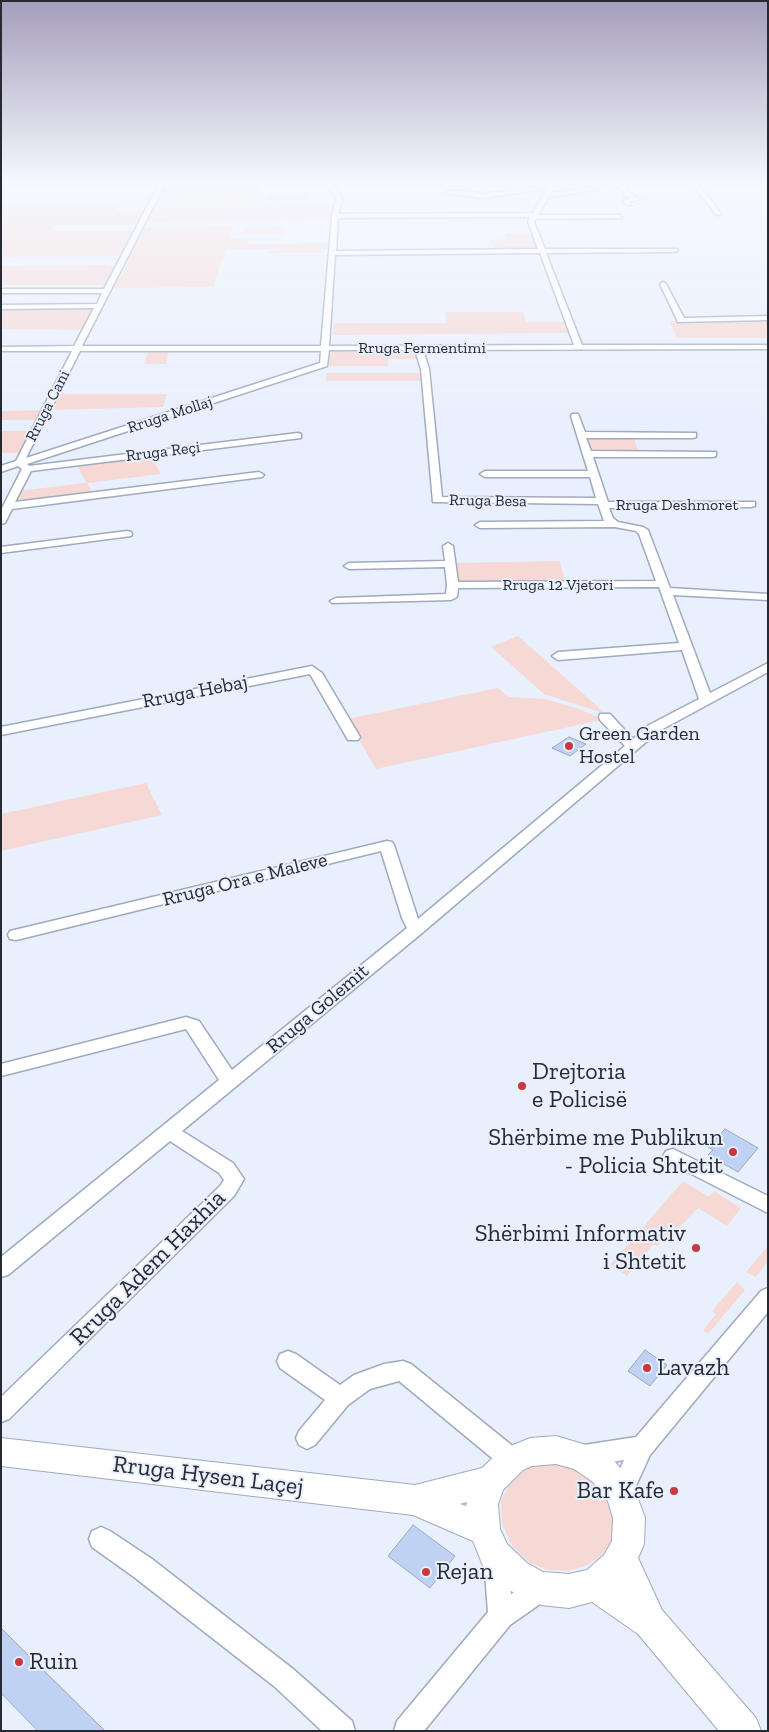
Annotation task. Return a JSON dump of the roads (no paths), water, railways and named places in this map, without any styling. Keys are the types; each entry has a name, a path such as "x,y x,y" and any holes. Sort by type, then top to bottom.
{"main road":[{"path":"556,1450 582,1457 604,1472 621,1493 629,1518 628,1544 616,1567 596,1584 569,1591 541,1588 515,1575 490,1543 415,1500 502,1471 530,1452 556,1450"},
{"name":"Rruga Hysen Laçej","path":"1,1452 415,1500"},
{"path":"490,1543 482,1504 502,1471"},
{"path":"621,1557 650,1622"},
{"path":"596,1584 650,1622 744,1731"}],"street":[{"name":"Rruga Cani","path":"24,466 21,458 121,263"},
{"path":"326,348 332,263"},
{"path":"548,263 579,348"},
{"path":"663,284 681,320 768,318"},
{"path":"1,291 107,291"},
{"path":"1,307 99,306"},
{"name":"Rruga Fermentimi","path":"1,349 768,347"},
{"name":"Rruga Mollaj","path":"1,470 24,466 318,367 324,364 326,348"},
{"name":"Rruga Besa","path":"418,348 425,369 438,500 603,503"},
{"name":"Rruga Deshmoret","path":"574,416 582,435 608,519 615,524"},
{"path":"582,435 693,435"},
{"name":"Rruga Reçi","path":"24,466 298,436"},
{"path":"587,454 713,454"},
{"path":"1,521 9,506 24,466"},
{"path":"485,474 593,474"},
{"path":"9,506 258,475"},
{"name":"Rruga Deshmoret","path":"603,503 751,504"},
{"name":"Rruga Deshmoret","path":"480,525 615,524 639,529 644,532 706,700"},
{"path":"1,550 127,534"},
{"path":"336,601 450,597 453,585 448,546"},
{"path":"349,566 451,564"},
{"name":"Rruga 12 Vjetori","path":"453,585 665,588 768,597"},
{"path":"558,656 686,646"},
{"name":"Rruga Golemit","path":"1,1269 416,928 654,728 768,667"},
{"name":"Rruga Hebaj","path":"1,731 312,670 316,673 353,737"},
{"path":"605,717 633,747"},
{"name":"Rruga Ora e Maleve","path":"16,935 387,845 410,918 416,928"},
{"path":"1,1070 186,1023 193,1025 230,1082"},
{"name":"Rruga Adem Haxhia","path":"1,1412 227,1190 234,1179 226,1168 168,1131"},
{"path":"673,1156 768,1206"},
{"path":"621,1493 642,1448 768,1296"},
{"path":"288,1361 340,1398"},
{"path":"307,1438 340,1398 362,1382 384,1374 403,1371 502,1471"},
{"path":"582,1457 642,1448"},
{"path":"101,1540 143,1568 284,1678 342,1731"},
{"path":"490,1543 501,1616"},
{"path":"407,1731 501,1616 541,1588"}],"place":[{"name":"Green Garden Hostel","path":"569,746"},
{"name":"Drejtoria e Policisë","path":"522,1086"},
{"name":"Shërbime me Publikun - Policia Shtetit","path":"733,1152"},
{"name":"Shërbimi Informativ i Shtetit","path":"696,1248"},
{"name":"Lavazh","path":"647,1368"},
{"name":"Bar Kafe","path":"674,1491"},
{"name":"Rejan","path":"426,1572"},
{"name":"Ruin","path":"19,1662"}]}
